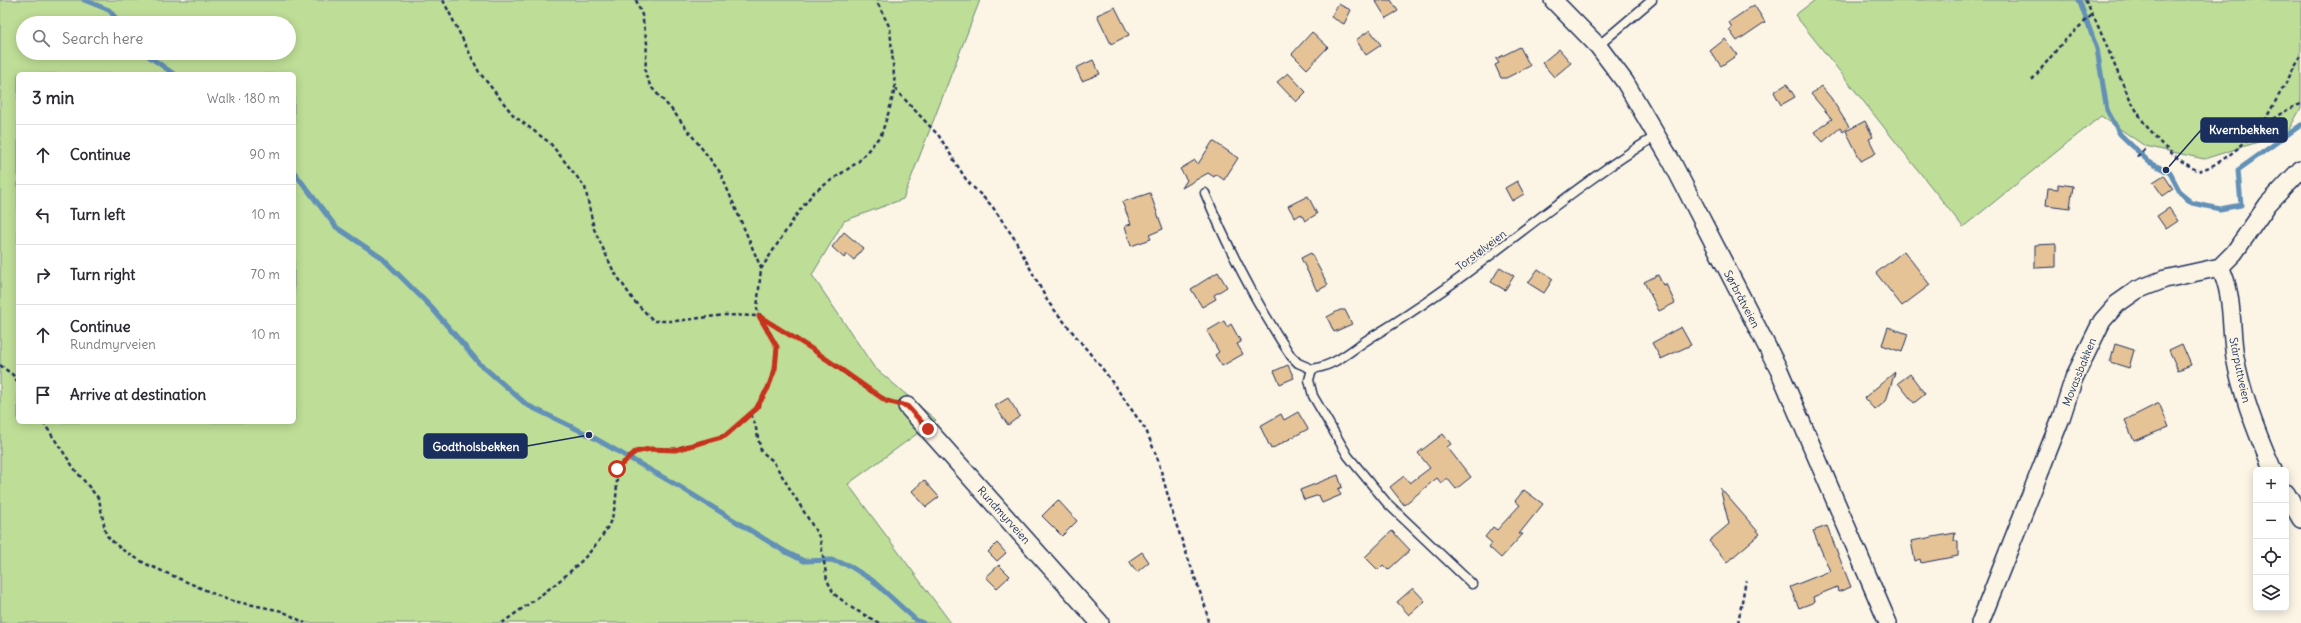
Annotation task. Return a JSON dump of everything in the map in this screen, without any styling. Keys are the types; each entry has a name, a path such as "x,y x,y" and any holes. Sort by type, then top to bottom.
{"street":[{"name":"Sørbråtveien","path":"1553,0 1598,46 1625,82 1672,162 1779,370 1888,623"},
{"path":"2220,267 2234,253 2268,204 2301,169"},
{"name":"Stårputtveien","path":"2220,267 2230,292 2233,339 2240,381 2247,405 2273,467"},
{"name":"Movassbakken","path":"1980,623 2077,371 2102,321 2117,304 2138,290 2165,279 2220,267"},
{"name":"Rundmyrveien","path":"907,406 1100,623"},
{"path":"2289,498 2301,519"}],"lane":[{"path":"1598,46 1652,0"},
{"name":"Torstølveien","path":"1312,369 1335,362 1429,303 1618,160 1656,136"},
{"path":"1205,193 1227,246 1260,307 1291,356 1298,363 1312,369 1309,380 1313,396 1348,456 1387,503 1472,584"}],"path":[{"path":"443,0 479,72 514,116 550,143 585,187 594,230 613,270 634,301 654,321 676,321 725,315 759,316 812,349 886,401 907,406"},
{"path":"636,0 642,15 647,44 645,74 651,87 673,111 720,172 761,269"},
{"path":"502,623 553,586 595,547 611,520 617,488 617,469 635,452 650,449 675,450 725,436 756,409 768,388 775,369 777,347 759,316 757,297 761,269 796,214 814,192 858,162 881,136 895,88 890,28 876,0"},
{"path":"2085,0 2125,92 2149,130 2185,164 2198,171 2214,167 2261,128 2293,106 2301,104"},
{"path":"2032,80 2063,42 2092,15"},
{"path":"2261,128 2301,56"},
{"path":"895,88 939,136 967,181 992,206 1014,238 1048,302 1105,372 1146,430 1158,460 1174,518 1206,609 1208,623"},
{"path":"2137,157 2145,149"},
{"path":"0,365 13,375 16,380"},
{"path":"750,414 755,424 761,451 773,461 820,538 824,550 824,563 827,580 834,594 852,608 879,623"},
{"path":"44,424 76,471 100,499 106,535 121,549 146,564 228,600 282,611 305,623"},
{"path":"1738,623 1746,580"}],"green space":[{"path":"0,0 980,0 903,199 844,221 812,275 874,367 936,420 848,484 951,623 0,623"},
{"path":"1815,0 2301,0 2301,108 2287,133 2204,159 2145,146 2101,116 1963,227 1795,15"}],"building":[{"path":"1375,0 1391,0 1398,11 1386,18"},
{"path":"1338,4 1351,10 1344,24 1331,17"},
{"path":"1754,5 1765,22 1737,41 1729,30 1732,28 1729,22"},
{"path":"1115,7 1129,35 1111,44 1097,15"},
{"path":"1370,30 1381,45 1366,55 1356,40"},
{"path":"1312,32 1328,47 1307,69 1292,54"},
{"path":"1725,39 1737,55 1721,66 1710,51"},
{"path":"1520,47 1530,66 1506,78 1501,78 1495,65 1499,63 1496,59"},
{"path":"1559,49 1571,63 1554,77 1542,63"},
{"path":"1093,60 1100,74 1082,81 1076,68"},
{"path":"1288,73 1306,92 1296,102 1277,82"},
{"path":"1787,84 1795,97 1781,105 1774,92"},
{"path":"1821,86 1831,98 1849,127 1843,132 1840,128 1823,142 1814,132 1832,119 1811,94"},
{"path":"1865,121 1873,137 1869,139 1876,153 1861,161 1846,131"},
{"path":"1213,141 1238,158 1224,180 1216,174 1214,177 1208,173 1182,188 1187,180 1180,169 1195,160 1198,164"},
{"path":"2164,175 2173,189 2163,196 2153,182"},
{"path":"1517,181 1524,194 1512,201 1505,188"},
{"path":"2058,184 2073,186 2070,208 2046,205 2048,188 2058,189"},
{"path":"1150,193 1163,229 1149,235 1151,239 1131,246 1125,226 1131,224 1122,202"},
{"path":"1308,196 1317,214 1305,221 1301,214 1295,218 1288,206"},
{"path":"2169,208 2178,221 2166,229 2157,216"},
{"path":"844,232 863,248 854,260 847,254 844,258 832,247"},
{"path":"2056,244 2056,267 2035,268 2035,245"},
{"path":"1904,251 1930,285 1902,306 1876,273"},
{"path":"1311,253 1328,285 1317,291 1301,258"},
{"path":"1500,267 1514,276 1505,290 1491,282"},
{"path":"1538,269 1553,279 1544,293 1528,283"},
{"path":"1218,272 1227,287 1214,295 1216,299 1202,307 1191,289"},
{"path":"1658,275 1663,285 1666,284 1675,303 1659,311 1644,282"},
{"path":"1340,310 1345,310 1352,324 1334,332 1327,317"},
{"path":"1224,321 1227,327 1231,324 1241,342 1237,344 1243,354 1222,366 1215,355 1219,352 1207,331"},
{"path":"1681,327 1691,345 1661,359 1652,343"},
{"path":"1888,327 1908,334 1902,352 1882,345"},
{"path":"2115,344 2134,350 2129,368 2110,362"},
{"path":"2182,344 2191,365 2178,370 2169,350"},
{"path":"1288,365 1294,378 1280,384 1274,371"},
{"path":"1895,372 1886,401 1875,410 1864,398"},
{"path":"1910,374 1925,394 1914,403 1898,383"},
{"path":"1008,398 1020,416 1008,425 995,406"},
{"path":"2159,403 2169,427 2134,441 2125,420"},
{"path":"1298,412 1308,429 1271,449 1260,426 1281,414 1284,420"},
{"path":"1443,434 1451,444 1447,447 1471,477 1456,489 1447,478 1441,483 1437,478 1404,505 1390,487 1404,476 1410,483 1430,468 1418,453"},
{"path":"1338,475 1342,487 1338,489 1341,495 1322,503 1319,495 1304,500 1300,490"},
{"path":"924,480 939,497 926,507 912,491"},
{"path":"1720,488 1760,534 1727,562 1709,541 1729,524"},
{"path":"1524,490 1543,504 1519,534 1523,534 1501,558 1489,547 1492,543 1485,537 1493,527 1497,530 1520,505 1515,501"},
{"path":"1058,500 1077,521 1062,536 1042,516"},
{"path":"1827,526 1851,587 1838,592 1837,587 1813,597 1814,601 1812,603 1799,608 1790,587 1830,571 1813,531"},
{"path":"1392,531 1410,550 1388,570 1383,565 1378,570 1365,557"},
{"path":"1955,533 1954,541 1958,541 1958,556 1921,563 1920,559 1915,561 1911,541"},
{"path":"997,543 1006,553 997,561 988,552"},
{"path":"1142,552 1149,562 1137,572 1129,561"},
{"path":"999,565 1010,576 997,588 986,577"},
{"path":"1413,588 1425,601 1409,615 1397,602"}],"waterway":[{"path":"84,0 109,10 114,16"},
{"path":"2079,0 2097,49 2107,110 2120,134 2149,162 2170,173 2181,194 2192,203 2220,209 2241,205 2238,170 2301,125"},
{"path":"154,60 171,72"},
{"path":"296,175 336,227 382,258 431,307 479,363 527,405 589,435 680,487 784,551 804,561 831,560 848,565 872,580 916,620 923,623"}],"place":[{"name":"Kvernbekken","path":"2166,170"},
{"name":"Godtholsbekken","path":"589,435"}],"route":[{"path":"617,469 635,452 650,449 675,450 725,436 756,409 768,388 775,369 777,347 759,316 812,349 886,401 907,406 928,429"}]}
